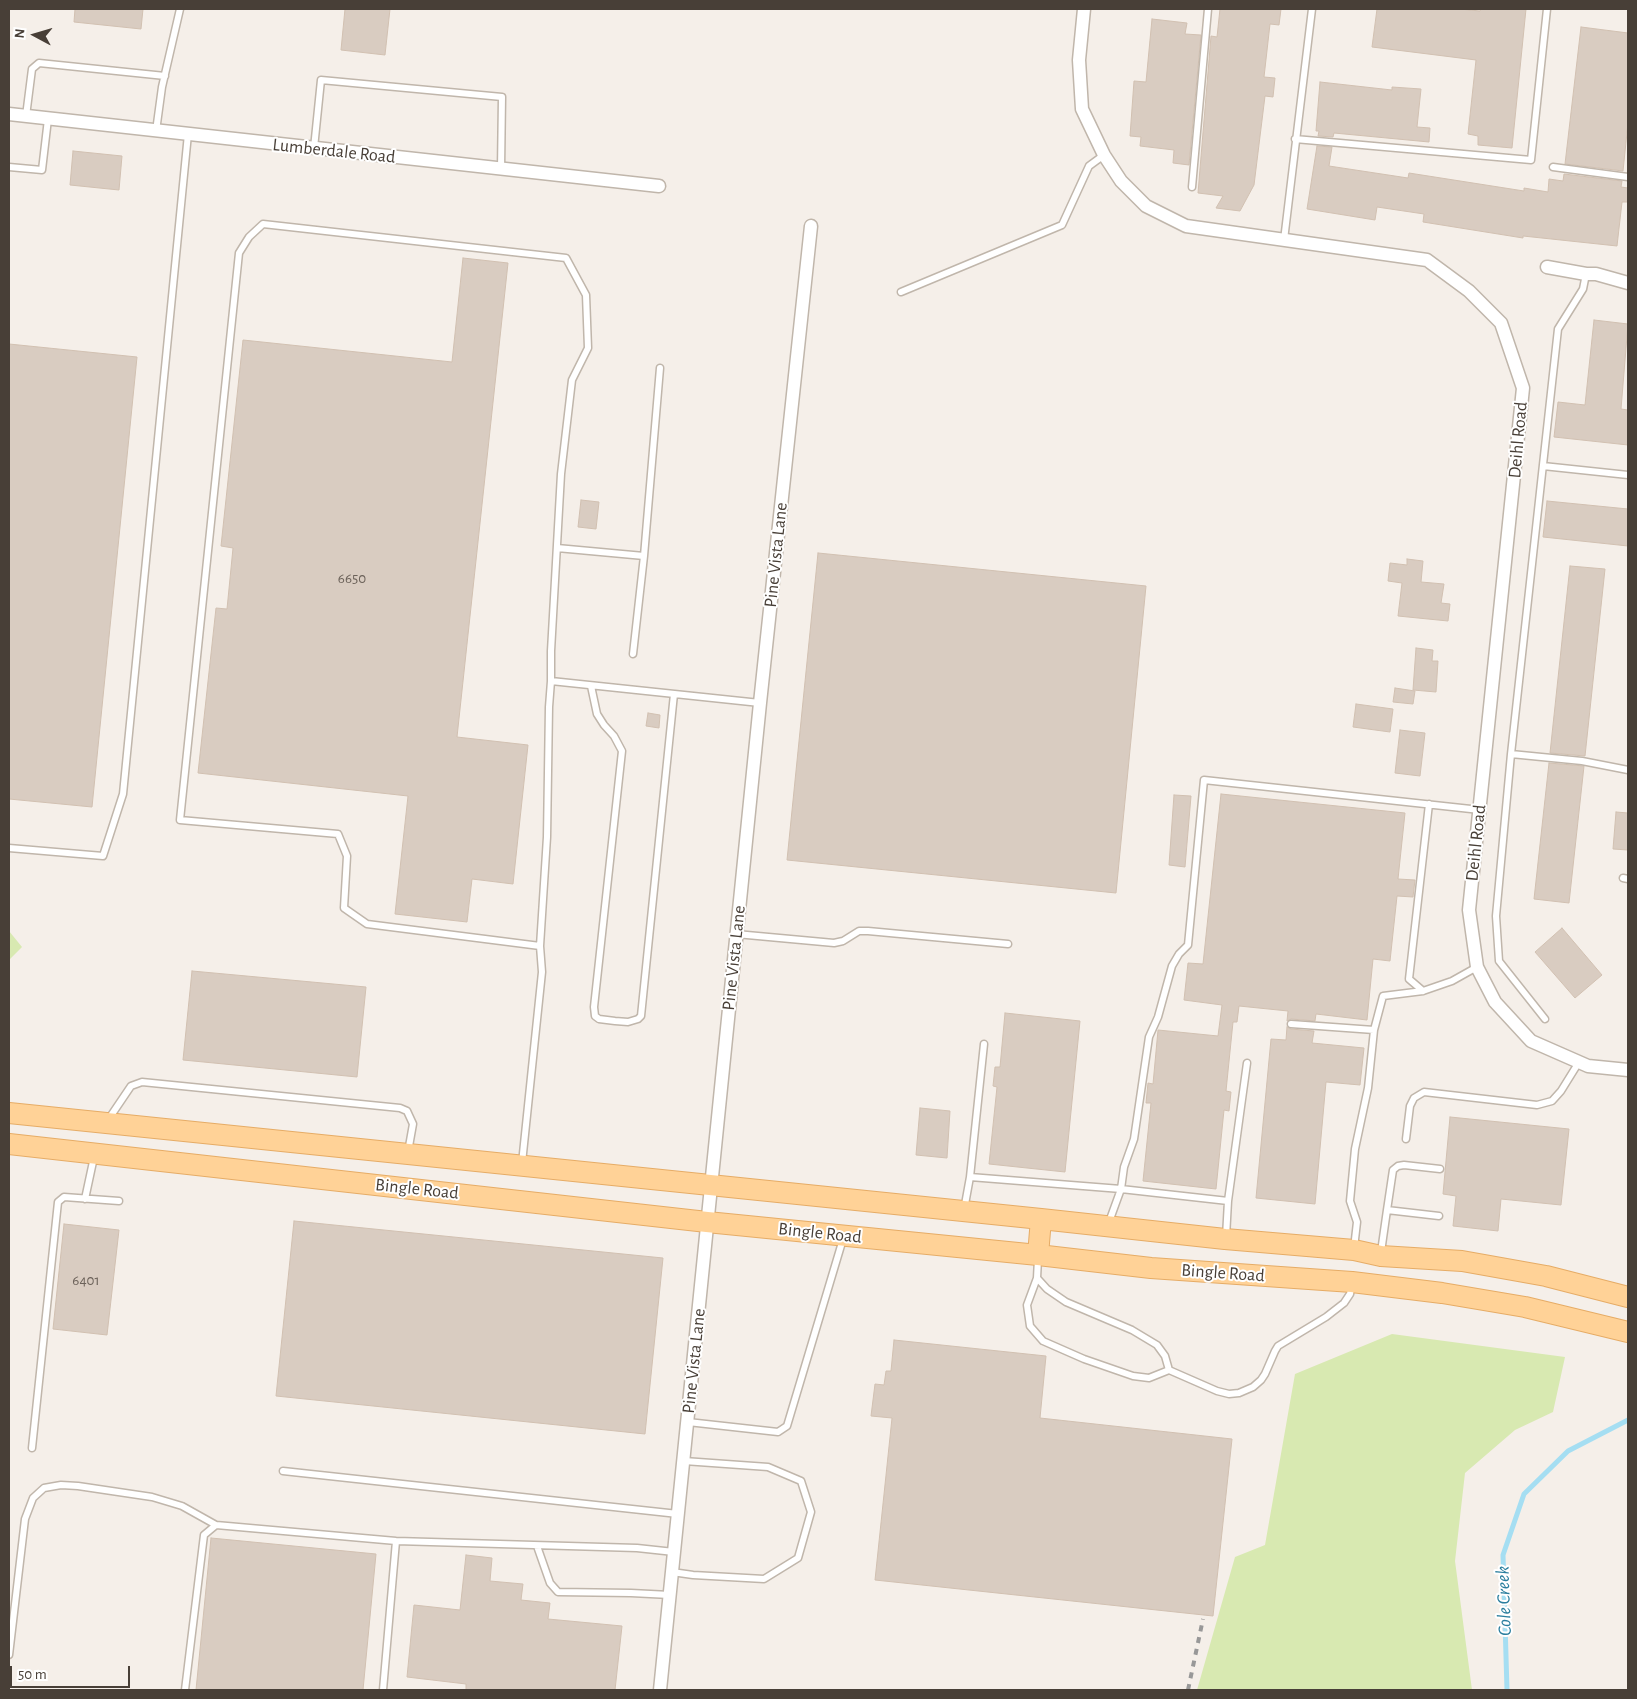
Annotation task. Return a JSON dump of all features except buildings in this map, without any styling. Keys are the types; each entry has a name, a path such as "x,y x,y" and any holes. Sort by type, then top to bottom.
{"main road":[{"name":"Bingle Road","path":"9,1113 1040,1218 1225,1239 1354,1250 1381,1256 1462,1261 1555,1278 1628,1297"},
{"path":"94,1154 106,1123"},
{"name":"Bingle Road","path":"9,1144 707,1222 1151,1268 1352,1282 1442,1293 1508,1304 1628,1332"},
{"path":"404,1187 407,1155"},
{"path":"1038,1255 1040,1218"},
{"path":"1352,1282 1354,1250"}],"street":[{"name":"Deihl Road","path":"1084,9 1079,60 1082,109 1104,155 1121,182 1146,206 1186,226 1427,260 1469,292 1502,323 1523,388 1469,910 1477,967 1495,1002 1532,1041 1588,1066 1628,1070"},
{"name":"Lumberdale Road","path":"9,114 659,186"},
{"name":"Pine Vista Lane","path":"660,1690 710,1185 811,226"},
{"path":"1546,267 1596,274 1628,283"}],"lane":[{"path":"156,131 164,76 180,9"},
{"path":"1192,187 1208,9"},
{"path":"1284,240 1312,9"},
{"path":"1295,139 1531,160 1547,9"},
{"path":"26,116 32,69 39,63 164,76"},
{"path":"314,148 321,80 502,97 501,169"},
{"path":"9,166 42,170 48,119"},
{"path":"9,848 103,856 123,794 188,134"},
{"path":"901,292 1062,225 1089,166 1104,155"},
{"path":"1553,167 1628,176"},
{"path":"522,1166 542,972 540,946 547,837 551,651 561,474 572,380 588,348 586,295 566,258 263,224 249,237 239,252 180,820 338,834 347,856 344,908 367,924 540,946"},
{"path":"1545,1018 1499,960 1496,916 1511,754 1558,329 1583,289 1586,274"},
{"path":"633,654 644,556 660,368"},
{"path":"1543,466 1628,475"},
{"path":"557,548 644,556"},
{"path":"551,681 760,703"},
{"path":"591,686 597,714 604,726 614,736 622,751 594,1007 595,1016 599,1019 615,1021 628,1022 638,1019 640,1016 674,694"},
{"path":"1511,754 1582,761 1628,770"},
{"path":"1108,1226 1121,1189 1124,1167 1134,1140 1149,1036 1158,1017 1172,966 1179,954 1188,945 1204,780 1480,810"},
{"path":"1424,991 1409,979 1429,804"},
{"path":"736,934 834,943 843,941 859,931 868,931 1008,944"},
{"path":"1354,1250 1356,1222 1350,1201 1355,1149 1368,1088 1374,1030 1383,996 1424,991 1452,981 1477,967"},
{"path":"1292,1024 1374,1030"},
{"path":"964,1211 970,1177 984,1044"},
{"path":"1406,1139 1410,1106 1414,1098 1424,1092 1537,1105 1552,1101 1561,1091 1579,1062"},
{"path":"1225,1239 1228,1201 1246,1063"},
{"path":"106,1123 131,1086 142,1082 400,1108 407,1111 413,1124 407,1155"},
{"path":"85,1199 94,1154"},
{"path":"1381,1256 1393,1170 1398,1166 1440,1169"},
{"path":"970,1177 1121,1189 1228,1201"},
{"path":"32,1448 58,1202 64,1197 119,1201"},
{"path":"1387,1210 1439,1216"},
{"path":"688,1422 771,1432 778,1432 787,1426 844,1236"},
{"path":"1038,1255 1037,1278 1027,1305 1030,1326 1043,1341 1084,1359 1133,1376 1149,1378 1169,1370 1217,1391 1230,1394 1239,1393 1253,1387 1265,1374 1278,1346 1326,1317 1344,1303 1350,1294 1352,1282"},
{"path":"1037,1278 1047,1289 1066,1302 1132,1330 1157,1345 1165,1356 1169,1370"},
{"path":"672,1572 764,1579 798,1558 810,1512 801,1481 768,1467 684,1461"},
{"path":"283,1471 678,1514"},
{"path":"9,1655 25,1519 33,1498 44,1488 61,1485 152,1497 182,1506 216,1525 396,1541 637,1548 674,1552"},
{"path":"185,1690 204,1535 216,1525"},
{"path":"383,1690 396,1541"},
{"path":"537,1546 550,1583 558,1592 670,1595"}],"green space":[{"path":"9,931 22,947 9,960"},
{"path":"1392,1334 1565,1357 1553,1412 1515,1430 1465,1473 1455,1561 1472,1690 1197,1690 1235,1557 1265,1545 1295,1374"}],"waterway":[{"name":"Cole Creek","path":"1507,1690 1503,1555 1524,1494 1568,1451 1628,1420"}],"railway":[{"path":"1188,1690 1203,1619"}]}
